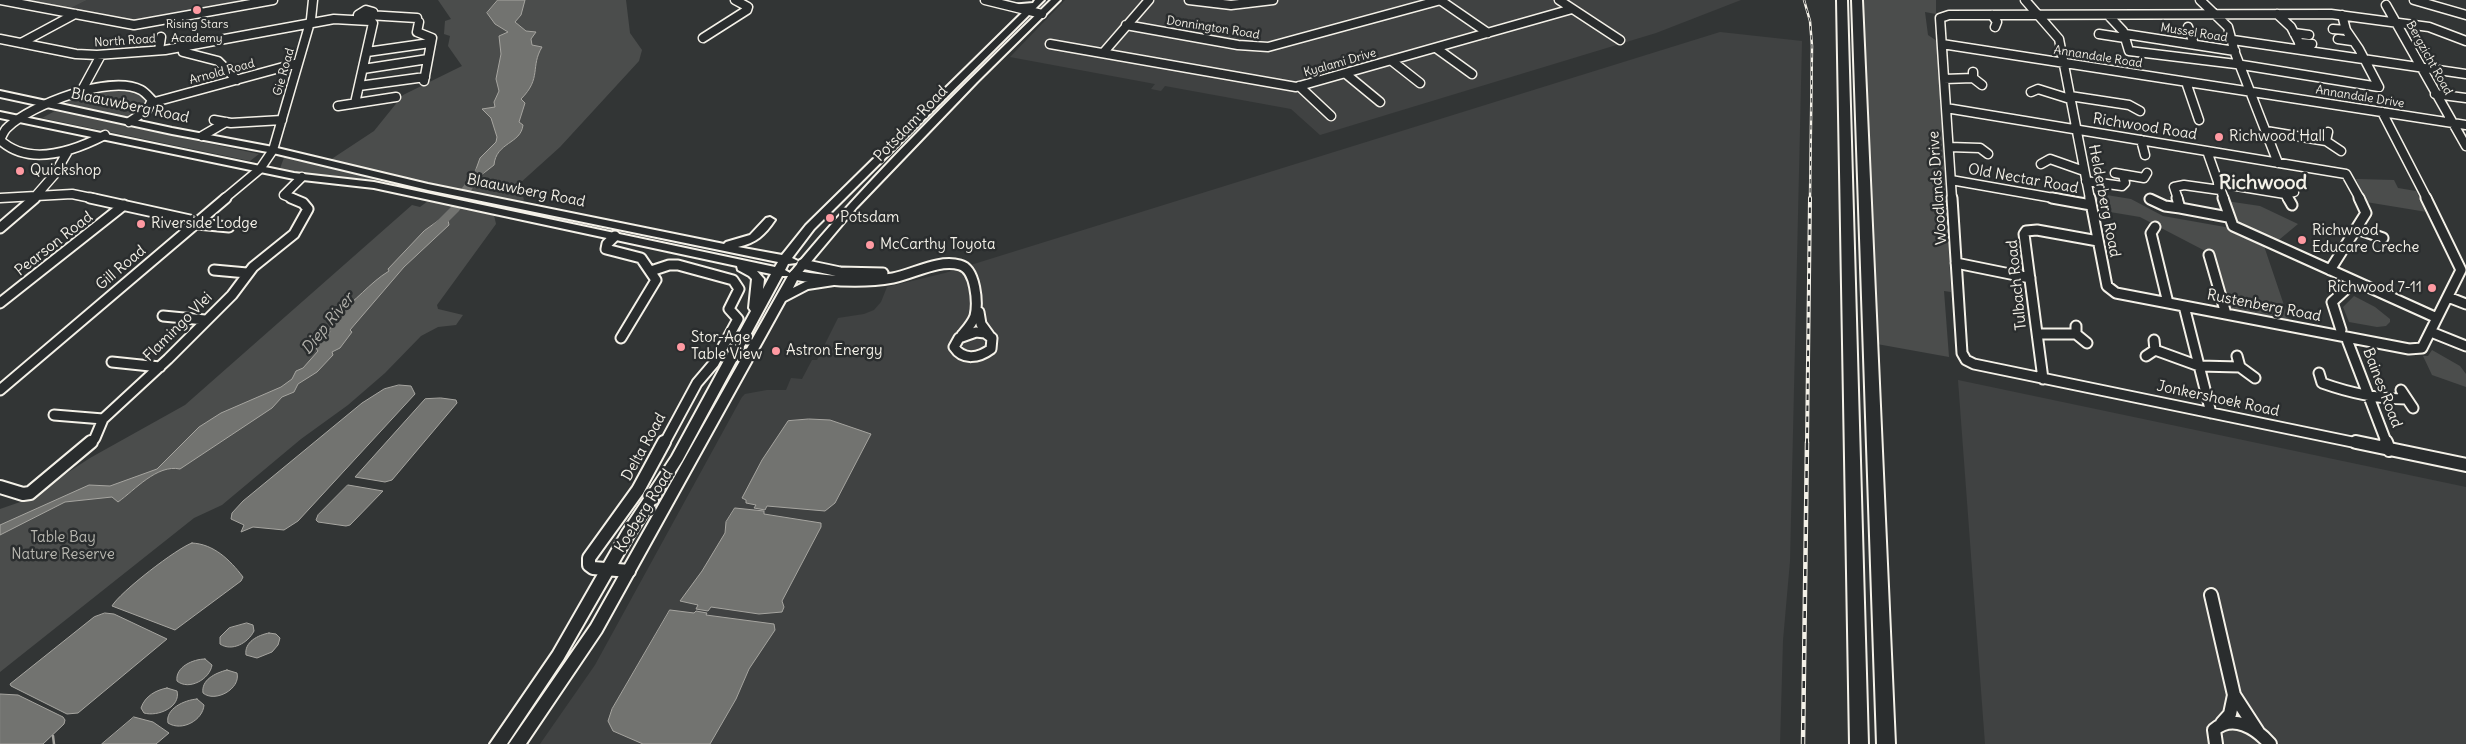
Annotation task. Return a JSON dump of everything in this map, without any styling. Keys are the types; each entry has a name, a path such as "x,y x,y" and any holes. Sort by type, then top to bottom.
{"highway":[{"path":"1842,0 1858,744"},
{"path":"1857,0 1886,744"}],"main road":[{"name":"Potsdam Road","path":"794,275 874,183 1056,0"},
{"path":"1013,7 1034,5"},
{"name":"Potsdam Road","path":"777,272 810,227 1034,5"},
{"name":"Blaauwberg Road","path":"0,94 129,122 273,150 428,187 718,245 802,264"},
{"name":"Blaauwberg Road","path":"0,115 302,177 360,183 794,275"},
{"path":"856,180 874,183"},
{"path":"718,245 739,244 753,239 762,233 770,220"},
{"path":"721,260 748,270 757,277 759,284 755,304 757,313"},
{"name":"Koeberg Road","path":"498,744 558,656 677,458 757,313 777,272"},
{"name":"Koeberg Road","path":"517,744 596,629 794,275"},
{"path":"779,301 805,286 834,281"}],"street":[{"path":"0,0 142,25 273,0"},
{"name":"Gie Road","path":"260,169 273,150 310,22 313,0"},
{"path":"359,86 424,79 431,37 417,32 418,20 366,13 361,0"},
{"path":"703,38 747,10 747,6 735,0"},
{"path":"985,0 1013,7"},
{"path":"1103,53 1149,0"},
{"path":"1189,0 1234,6 1250,6 1273,0"},
{"path":"1441,0 1488,33"},
{"name":"Donnington Road","path":"1126,25 1238,44 1268,47 1441,0"},
{"path":"1559,0 1620,40"},
{"name":"Helderberg Road","path":"2025,0 2058,38 2107,286"},
{"path":"2200,0 2228,27 2240,65 2278,163"},
{"path":"2414,0 2466,15"},
{"path":"1034,5 1042,14"},
{"name":"Bergzicht Road","path":"2386,5 2466,146"},
{"name":"Kyalami Drive","path":"1050,44 1286,86 1299,86 1572,9"},
{"path":"2349,10 2354,17"},
{"path":"20,43 75,14"},
{"path":"2246,14 2253,20"},
{"path":"2277,14 2290,25 2301,50"},
{"name":"Woodlands Drive","path":"1966,360 1962,354 1940,18 1944,15 1992,15"},
{"path":"1992,15 2342,15 2434,28 2465,46"},
{"path":"1992,15 1997,22 1995,27"},
{"path":"2108,15 2125,36 2125,51 2209,58 2240,65 2260,65 2310,73 2380,89 2365,59 2346,30 2342,15"},
{"name":"North Road","path":"0,39 76,54 102,54 183,47 310,22 337,19 372,22 367,52"},
{"path":"2188,27 2194,44"},
{"path":"2333,28 2346,30"},
{"path":"2294,33 2309,35"},
{"name":"Mussel Road","path":"2098,34 2149,38 2235,51"},
{"path":"160,50 161,37"},
{"path":"2338,39 2352,41"},
{"path":"2233,40 2252,46 2301,50 2326,57 2365,59 2466,74"},
{"path":"354,103 367,52 430,43"},
{"name":"Annandale Road","path":"1942,44 2250,92"},
{"path":"2301,50 2312,44"},
{"path":"183,47 183,52 188,55 218,61 237,80"},
{"path":"1436,48 1472,74"},
{"path":"82,90 102,54"},
{"path":"363,69 428,59"},
{"path":"1392,61 1420,83"},
{"name":"Arnold Road","path":"151,103 298,63"},
{"path":"2333,72 2337,80"},
{"path":"1346,74 1380,102"},
{"path":"1944,79 1973,75 1982,85"},
{"path":"2186,82 2199,120"},
{"path":"1299,86 1331,116"},
{"path":"105,136 90,144 68,151 42,154 20,152 3,144 0,135 7,126 48,104 82,90 103,87 128,87 146,93 151,98 151,103 147,110 129,122"},
{"path":"2035,88 2070,97 2130,102 2140,112"},
{"name":"Annandale Drive","path":"2250,92 2466,125"},
{"path":"2435,94 2466,98"},
{"path":"338,106 396,97"},
{"name":"Richwood Road","path":"1946,108 2340,173 2349,177 2366,211 2366,216 2330,270"},
{"path":"2382,112 2464,270 2431,332 2466,346"},
{"path":"214,120 226,122 272,122 282,120"},
{"path":"202,136 226,122"},
{"path":"2266,131 2327,136 2341,150"},
{"path":"2141,140 2146,155"},
{"path":"1949,147 1980,145 1988,154"},
{"path":"0,228 39,195 55,175 68,151"},
{"path":"2207,151 2231,224 2437,318"},
{"path":"2040,164 2049,156 2084,170"},
{"name":"Gill Road","path":"0,390 260,169"},
{"path":"2086,181 2122,186 2125,183 2119,174 2144,178 2147,176 2147,172"},
{"name":"Flamingo Vlei","path":"0,487 22,493 35,490 86,448 95,438 103,419 160,367 232,295 247,273 294,234 308,209 304,203 284,195 302,177"},
{"name":"Old Nectar Road","path":"1951,180 2091,205"},
{"path":"2180,208 2174,187 2176,185 2290,193 2292,205"},
{"path":"0,198 72,194 198,223 229,227"},
{"path":"2150,199 2165,206 2228,217"},
{"name":"Pearson Road","path":"0,304 124,205"},
{"path":"2155,227 2151,233 2168,303"},
{"path":"2358,229 2383,238"},
{"name":"Tulbach Road","path":"2043,378 2024,234 2026,231 2037,230 2098,241"},
{"path":"615,236 607,244 606,250 641,258 656,280 621,338"},
{"path":"2209,255 2226,314"},
{"name":"Blaauwberg Road","path":"802,264 840,272 890,273 909,272 946,262 962,262"},
{"path":"962,262 976,267 980,320 984,330 993,342 991,349 984,354 970,357 962,356 954,350 955,342 972,326 976,316 972,275 962,262"},
{"name":"Blaauwberg Road","path":"794,275 834,281 892,278 962,262"},
{"path":"1956,263 2030,278"},
{"path":"220,264 214,270 247,273"},
{"name":"Delta Road","path":"629,571 608,570 591,566 589,558 638,490 697,383 714,363 738,319 729,308 738,289 733,280 678,265 669,265 651,271"},
{"name":"Baines Road","path":"2355,281 2332,302 2390,450"},
{"name":"Rustenberg Road","path":"2107,286 2118,294 2344,333 2419,349 2424,347 2431,332"},
{"path":"2448,297 2466,304"},
{"path":"2184,306 2211,413"},
{"path":"163,316 205,320"},
{"path":"2038,334 2076,330 2087,343"},
{"path":"962,335 976,332 989,335"},
{"path":"2146,356 2154,345 2199,366 2240,367"},
{"path":"2236,356 2240,367 2255,378"},
{"name":"Jonkershoek Road","path":"1966,360 1974,364 2466,465"},
{"path":"112,362 160,367"},
{"path":"2319,381 2370,398 2404,394 2413,408"},
{"path":"54,415 103,419"},
{"path":"2211,595 2234,695 2258,732 2270,743"},
{"path":"2216,744 2213,735 2214,730 2230,714 2234,695"},
{"path":"2222,723 2237,723 2258,732"}],"shaded area":[{"path":"87,0 239,0 238,4 141,22 69,9"},
{"path":"498,0 525,0 521,15 515,22 526,31 536,32 531,39 532,45 542,47 534,79 521,99 525,103 519,122 523,125 521,131 518,136 499,152 494,165 480,176 475,172 480,158 496,142 497,137 491,118 482,109 495,107 494,102 499,91 496,79 501,54 499,36 508,32 495,24 487,13"},
{"path":"1065,0 1741,0 1656,33 1320,135 1291,109 1165,86 1161,91 1151,89 1155,84 1010,57"},
{"path":"1720,32 1802,41 1790,561 1783,640 1780,744 540,744 595,665 742,397 745,394 767,390 786,390 791,378 802,379 812,360 817,360 838,318 864,314 874,310 881,302 887,287 945,273"},
{"path":"441,219 448,220 449,225 404,267 350,330 352,332 340,348 332,352 333,355 317,372 298,384 294,392 282,397 272,408 180,469 171,468 155,474 118,502 112,497 65,502 0,535 0,525 89,485 110,486 157,469 199,427 221,413 281,387 292,379 296,371 303,368 318,351 316,348 330,332 329,330 339,316 337,313 389,271 388,269 424,231"},
{"path":"1958,380 2466,487 2466,744 1985,744"},
{"path":"399,385 411,386 415,394 298,521 284,530 253,527 241,532 244,525 231,519 232,513 243,501 362,403 384,389"},
{"path":"441,398 456,400 457,403 392,480 385,482 355,477 425,399"},
{"path":"830,420 871,434 835,503 825,511 767,506 765,510 754,508 756,505 746,503 746,500 742,498 762,460 788,421"},
{"path":"348,485 383,491 350,525 318,522 316,520 318,515"},
{"path":"735,508 764,511 764,514 821,523 821,527 782,601 784,607 782,612 759,614 711,607 708,611 696,609 698,605 680,601 702,571 725,533 726,522"},
{"path":"192,543 207,546 221,554 243,577 241,581 175,630 112,606 117,599 149,571"},
{"path":"670,610 694,613 696,611 707,613 706,615 774,624 775,630 749,669 736,699 710,744 643,744 613,731 608,721 612,709"},
{"path":"105,613 114,614 167,639 78,713 67,714 11,686 10,684 94,617"},
{"path":"247,623 253,625 254,631 248,639 234,647 220,644 220,637 229,628"},
{"path":"276,634 280,638 278,645 272,652 257,658 246,655 249,643 260,635"},
{"path":"205,659 212,665 203,679 187,685 177,681 177,676 182,668 195,660"},
{"path":"227,670 237,673 237,679 231,689 226,693 214,696 208,696 203,693 204,684 210,678"},
{"path":"167,688 177,691 176,702 162,712 156,714 144,713 141,708 148,697 159,690"},
{"path":"0,694 18,695 63,717 65,720 64,724 43,744 0,744"},
{"path":"197,699 204,705 196,720 179,726 168,723 169,713 176,706"},
{"path":"134,717 153,722 169,733 156,744 102,744"}],"green space":[{"path":"21,0 87,0 65,11 20,2"},
{"path":"438,0 626,0 630,33 642,50 639,61 560,147 519,184 524,200 519,205 327,162 374,131 403,95 462,66 448,46 450,36 444,34 445,21 451,19"},
{"path":"1862,0 1936,0 1936,14 1925,12 1928,35 1937,41 1951,292 1944,291 1949,357 1877,344"},
{"path":"126,88 144,95 148,101 139,112 125,117 65,103 71,100 67,98 92,89"},
{"path":"55,111 259,154 250,161 42,118"},
{"path":"285,155 406,183 400,190 279,171"},
{"path":"2356,179 2394,180 2398,188 2416,191 2427,212 2366,202"},
{"path":"2094,193 2131,199 2163,216 2225,227 2263,243 2290,323 2235,314 2228,309 2213,255 2140,217 2098,210"},
{"name":"Table Bay Nature Reserve","path":"428,201 494,215 496,224 437,305 438,309 463,315 456,325 438,327 421,336 385,373 348,405 301,439 222,505 194,518 0,672 0,509 26,500 90,458 185,405 412,205 420,207"},
{"path":"2226,201 2260,206 2298,224 2274,244 2239,228"},
{"path":"2354,296 2375,307 2390,319 2390,322 2386,326 2377,327 2349,322 2343,307"},
{"path":"2432,350 2460,366 2466,374 2466,387 2432,375 2423,356 2428,356"}],"waterway":[{"name":"Diep River","path":"434,230 455,209 467,188 487,162"},
{"path":"53,736 54,744"}],"railway":[{"path":"1804,0 1810,21 1812,46 1810,199"},
{"path":"1807,444 1810,198"},
{"path":"1803,744 1807,442"}],"place":[{"name":"Rising Stars Academy","path":"197,10"},
{"name":"Richwood Hall","path":"2219,137"},
{"name":"Quickshop","path":"20,171"},
{"name":"Potsdam","path":"830,218"},
{"name":"Riverside Lodge","path":"141,224"},
{"name":"Richwood Educare Creche","path":"2302,240"},
{"name":"McCarthy Toyota","path":"870,245"},
{"name":"Richwood 7-11","path":"2432,288"},
{"name":"Stor-Age Table View","path":"681,347"},
{"name":"Astron Energy","path":"776,351"}],"district":[{"name":"Richwood","path":"2263,183"}]}
